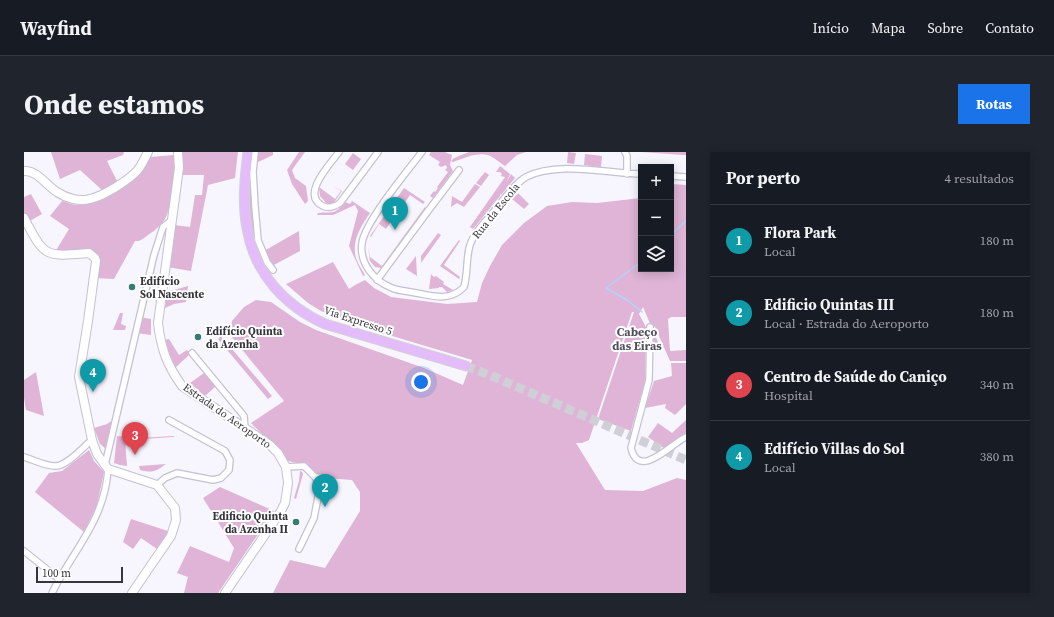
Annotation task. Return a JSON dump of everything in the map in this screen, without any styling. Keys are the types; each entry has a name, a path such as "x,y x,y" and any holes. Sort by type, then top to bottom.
{"main road":[{"name":"Via Expresso 5","path":"248,152 244,197 246,228 255,255 263,271 272,285 284,298 306,314 335,328 466,366"}],"street":[{"path":"24,171 36,175 57,192 71,199 89,200 106,193 137,171 148,152"},
{"name":"Estrada do Aeroporto","path":"178,152 179,168 158,323 164,356 172,372 182,386 270,445 278,453 286,467 288,483 285,503 281,511 225,593"},
{"path":"255,152 254,179 258,240 267,262 273,270"},
{"path":"339,152 314,186 314,196 318,204 326,208 331,208 340,203 378,152"},
{"name":"Rua da Escola","path":"422,152 381,206 365,231 362,245 363,258 368,270 377,280 392,288 434,296 454,295 464,287 470,245 474,237 499,205 521,181 528,176 551,169 638,174"},
{"path":"625,152 627,156 627,174"},
{"path":"377,280 459,170"},
{"path":"674,176 686,177"},
{"path":"24,218 38,244 50,254 63,255 89,253 95,258 96,261 88,321 79,377 92,440 97,454 106,467 157,485 175,508 176,520 171,536 132,593"},
{"path":"52,593 87,534 99,511 106,490 106,467 123,382 159,238 163,227 172,220"},
{"path":"650,327 649,380 631,448 632,454 635,458 642,461 658,457 686,437"},
{"path":"192,352 244,416 245,428"},
{"path":"157,485 164,478 177,473 213,480 221,478 229,470 230,460 225,451 169,420"},
{"path":"24,456 47,465 56,466 64,464 92,440"},
{"path":"286,467 304,466 315,477 320,486 314,518 299,549"},
{"path":"315,477 328,480"},
{"path":"24,551 59,579"}],"shaded area":[{"path":"51,152 124,152 123,155 107,161 117,181 102,190 80,170 60,179"},
{"path":"181,152 238,152 235,178 208,185 191,271 167,267 174,225 190,227 195,195 202,195 204,175 182,175"},
{"path":"251,152 254,230 259,250 264,261 252,236 248,208"},
{"path":"257,152 273,152 273,155 256,163"},
{"path":"299,152 305,152 292,170 295,178 306,186 308,201 305,204 292,184 287,170"},
{"path":"431,152 445,152 452,155 450,165 453,171 433,198 430,196 438,188 437,187 448,172 445,170 447,168 446,165 441,167 438,165 440,162 429,155"},
{"path":"469,152 526,152 517,155 505,166 492,157 484,154 470,156 453,162 451,161 454,158"},
{"path":"568,152 576,153 574,164 567,163"},
{"path":"641,152 686,152 686,155 683,155"},
{"path":"353,153 361,159 353,170 345,164"},
{"path":"585,154 602,156 601,167 584,165"},
{"path":"174,155 173,185 167,215 156,229 142,240 135,241 114,279 94,278 97,254 87,249 55,252 69,229 50,216 62,201 77,205 99,201 119,190 136,174 150,157"},
{"path":"500,166 510,174 506,183 511,174 515,178 501,195 500,194 500,196 473,229 470,227 505,177 501,176 502,174 500,172 496,172"},
{"path":"485,172 489,175 481,186 476,183"},
{"path":"475,184 480,187 464,207 457,203 451,207 452,196 462,202"},
{"path":"674,184 686,185 686,317 671,317 668,319 670,351 686,350 686,361 670,361 655,327 651,326 643,307 639,314 646,327 645,381 631,431 598,419 634,312 632,312 589,440 582,443 576,443 605,490 643,491 677,478 686,480 686,593 273,593 290,560 325,568 360,511 360,492 352,480 313,477 301,464 288,461 251,423 284,401 231,336 232,321 244,307 256,300 271,302 300,322 316,330 424,368 463,385 472,360 359,326 321,311 308,303 286,284 333,262 349,289 365,280 374,288 391,297 447,304 477,302 482,283 502,245 524,223 547,206 572,202 597,203 638,198 638,272 674,272"},
{"path":"333,186 342,191 333,204 327,204 320,196 319,187 335,199 341,191"},
{"path":"404,188 425,202 423,204 410,195 386,229 379,224 371,237 370,236"},
{"path":"518,193 529,204 524,209 512,199"},
{"path":"31,194 42,214 28,222 24,215 24,197"},
{"path":"352,201 370,213 360,228 355,246 356,258 365,275 363,276 349,246 358,211 355,205 333,215 317,215 318,213 336,211 345,202 350,204"},
{"path":"425,207 426,208 381,268 375,267 370,261 368,246 370,257 382,266"},
{"path":"299,231 300,251 272,266 264,251"},
{"path":"438,233 441,235 421,263 421,256"},
{"path":"459,240 460,241 444,265 460,277 459,279 440,266"},
{"path":"416,256 417,276 406,269"},
{"path":"431,274 434,277 436,276 444,282 443,284 453,290 447,292 442,287 429,289"},
{"path":"188,286 186,302 174,304 165,308 167,292"},
{"path":"120,313 123,313 121,324 126,326 125,330 113,330"},
{"path":"139,317 151,319 151,335 136,333"},
{"path":"652,333 654,333 662,351 653,351"},
{"path":"221,336 272,396 268,399 218,339"},
{"path":"169,339 179,355 187,350 190,354 175,368 164,340"},
{"path":"671,363 686,363 686,404 675,415 665,408 666,404 645,408 654,381 672,376"},
{"path":"36,372 44,416 26,410 24,380"},
{"path":"204,373 216,386 205,396 190,383"},
{"path":"113,420 106,449 100,444 94,428 107,424"},
{"path":"686,420 686,433 665,449 648,437 658,423 672,433"},
{"path":"117,436 139,438 174,437 125,440 127,466 114,463"},
{"path":"89,450 94,461 104,472 97,505 84,532 35,492 49,473 62,471"},
{"path":"166,464 151,472 140,470 139,466"},
{"path":"300,471 303,474 296,499 294,498"},
{"path":"220,487 274,511 218,593 184,593 188,577 177,573 190,546 229,562 234,548 203,498"},
{"path":"131,519 168,531 157,549 141,538 133,549 123,542"}],"waterway":[{"path":"674,232 686,221"},
{"path":"638,264 606,288 627,300 642,312"}],"tunnel":[{"path":"466,366 686,460"}],"place":[{"name":"Flora Park","path":"395,230"},
{"name":"Edifício Sol Nascente","path":"132,287"},
{"name":"Edifício Quinta da Azenha","path":"198,337"},
{"name":"Edifício Villas do Sol","path":"93,392"},
{"name":"Centro de Saúde do Caniço","path":"135,455"},
{"name":"Edificio Quintas III","path":"325,507"},
{"name":"Edificio Quinta da Azenha II","path":"296,522"}],"district":[{"name":"Cabeço das Eiras","path":"637,339"}]}
